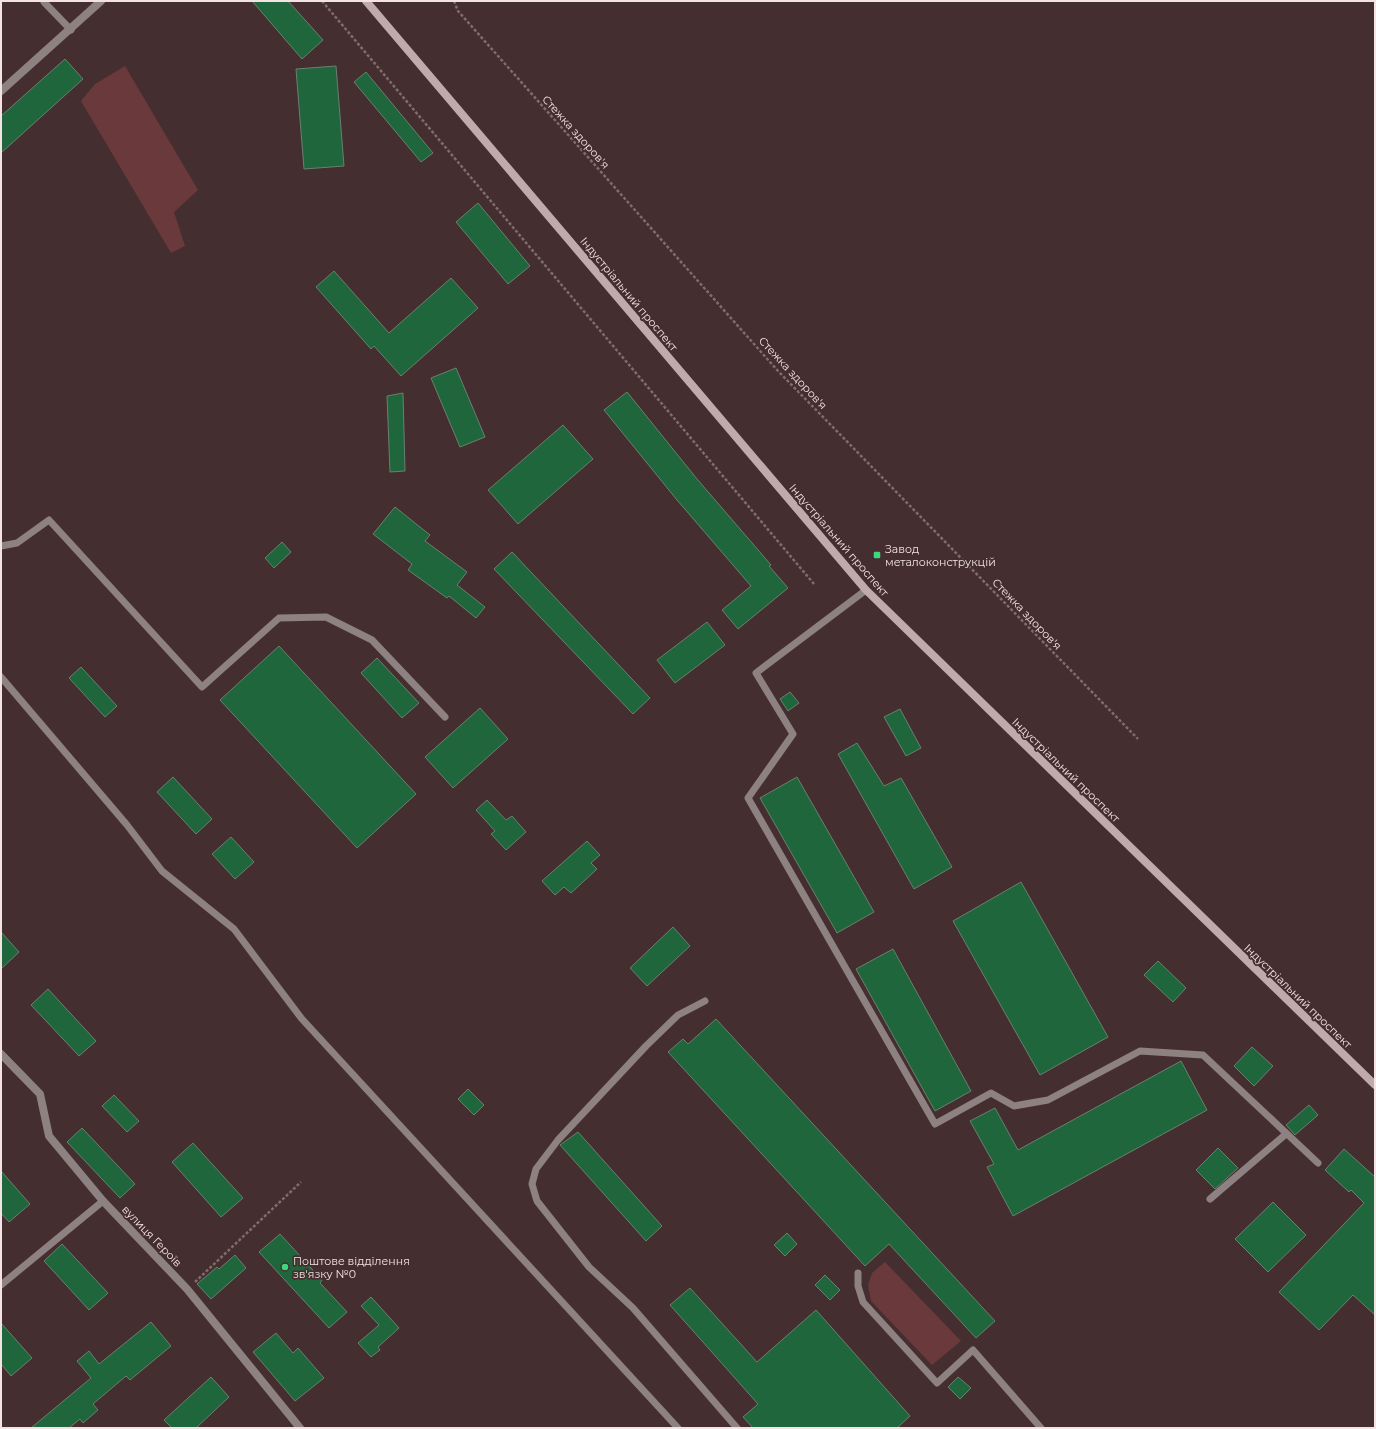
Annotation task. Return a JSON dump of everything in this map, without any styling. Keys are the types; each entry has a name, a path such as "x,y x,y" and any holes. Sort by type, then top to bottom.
{"street":[{"path":"1,91 102,1"},
{"name":"Індустріальний проспект","path":"366,1 866,590 1375,1085"},
{"name":"вулиця Героїв","path":"1,1054 40,1094 49,1136 103,1202 187,1289 300,1428"}],"lane":[{"path":"44,2 70,30"},
{"path":"1,546 17,543 49,520 202,687 279,618 326,617 372,640 445,717"},
{"path":"866,590 756,673 792,734 748,798 935,1124 991,1093 1014,1106 1048,1100 1140,1051 1203,1055 1318,1163"},
{"path":"1,677 127,826 162,870 234,929 302,1018 678,1428"},
{"path":"705,1001 678,1015 646,1046 558,1140 536,1169 532,1184 537,1202 589,1267 633,1308 738,1428"},
{"path":"1210,1199 1286,1134"},
{"path":"1,1285 103,1202"},
{"path":"858,1273 858,1286 863,1302 936,1383 973,1350 1041,1428"}],"path":[{"path":"322,1 814,584"},
{"name":"Стежка здоров'я","path":"454,1 458,11 778,371 1138,739"},
{"path":"187,1289 301,1182"}],"shaded area":[{"path":"125,66 198,190 174,212 185,246 171,253 81,101 95,84"},
{"path":"885,1262 961,1341 932,1365 871,1301 868,1285 872,1273"}],"building":[{"path":"252,1 288,1 323,40 302,59"},
{"path":"65,59 83,79 1,153 1,116"},
{"path":"336,66 344,166 304,169 296,69"},
{"path":"366,72 433,153 421,162 354,82"},
{"path":"478,203 530,266 508,284 456,222"},
{"path":"334,271 389,333 451,278 478,308 401,376 374,346 371,349 316,287"},
{"path":"456,368 485,437 460,447 431,378"},
{"path":"627,392 697,479 771,565 769,566 788,588 738,629 722,610 751,586 677,500 604,410"},
{"path":"403,393 405,471 390,472 387,396"},
{"path":"563,425 593,459 518,524 488,490"},
{"path":"395,507 430,535 425,541 467,572 457,585 485,607 476,618 449,596 447,598 408,570 412,564 373,534"},
{"path":"282,542 291,552 274,568 265,558"},
{"path":"512,552 650,698 633,714 494,569"},
{"path":"707,622 725,645 675,683 657,660"},
{"path":"279,646 416,794 357,848 220,700"},
{"path":"377,658 419,703 402,718 361,673"},
{"path":"81,667 117,706 105,717 69,678"},
{"path":"790,692 799,703 788,711 780,699"},
{"path":"480,708 508,739 453,788 425,757"},
{"path":"900,709 921,748 906,756 884,717"},
{"path":"857,743 884,786 901,778 952,867 914,889 838,754"},
{"path":"173,777 212,819 196,834 157,792"},
{"path":"797,777 874,912 837,933 760,798"},
{"path":"487,800 506,820 512,816 526,832 506,850 491,834 495,831 476,810"},
{"path":"231,837 254,862 235,879 212,854"},
{"path":"587,841 600,855 591,863 597,869 571,893 564,887 555,895 542,881"},
{"path":"1021,882 1108,1037 1040,1075 953,921"},
{"path":"673,927 690,946 647,986 630,968"},
{"path":"1,932 19,952 1,969"},
{"path":"893,949 971,1091 935,1111 856,969"},
{"path":"1158,961 1186,988 1173,1002 1144,975"},
{"path":"48,989 96,1041 79,1056 31,1005"},
{"path":"716,1019 995,1321 976,1338 889,1244 865,1266 668,1052 683,1039 688,1044"},
{"path":"1252,1047 1273,1066 1254,1086 1234,1066"},
{"path":"1181,1061 1207,1110 1013,1216 987,1167 994,1164 970,1121 995,1108 1018,1150"},
{"path":"468,1089 484,1105 474,1115 458,1099"},
{"path":"114,1095 139,1121 127,1132 102,1106"},
{"path":"1309,1105 1318,1115 1295,1135 1286,1125"},
{"path":"82,1128 135,1184 120,1198 67,1142"},
{"path":"578,1132 662,1226 646,1241 560,1145"},
{"path":"193,1143 243,1198 221,1217 172,1162"},
{"path":"1218,1148 1238,1168 1215,1189 1196,1170"},
{"path":"1344,1149 1375,1177 1375,1315 1353,1295 1319,1330 1279,1292 1364,1203 1351,1190 1349,1192 1325,1170"},
{"path":"1,1171 30,1204 9,1222 1,1213"},
{"path":"1273,1202 1306,1235 1268,1272 1235,1239"},
{"path":"787,1233 797,1244 785,1256 774,1245"},
{"path":"280,1234 322,1280 320,1283 347,1312 329,1328 259,1252"},
{"path":"62,1244 108,1293 89,1310 44,1261"},
{"path":"235,1255 246,1268 211,1299 197,1284 217,1267 219,1269"},
{"path":"825,1275 840,1290 830,1300 815,1285"},
{"path":"690,1288 757,1362 816,1310 910,1416 897,1428 753,1428 743,1417 758,1404 670,1305"},
{"path":"371,1297 399,1328 378,1347 380,1350 371,1357 358,1343 379,1325 361,1306"},
{"path":"151,1322 171,1346 130,1380 126,1376 93,1404 98,1410 83,1423 80,1419 69,1428 31,1428 91,1378 77,1361 89,1351 99,1364"},
{"path":"1,1323 32,1358 11,1376 1,1364"},
{"path":"276,1333 293,1353 298,1348 324,1378 295,1401 253,1352"},
{"path":"211,1377 229,1397 196,1428 172,1428 164,1420"},
{"path":"958,1377 971,1388 960,1399 948,1387"}],"place":[{"name":"Завод металоконструкцій","path":"877,555"},
{"name":"Поштове відділення зв'язку №0","path":"285,1267"}]}
